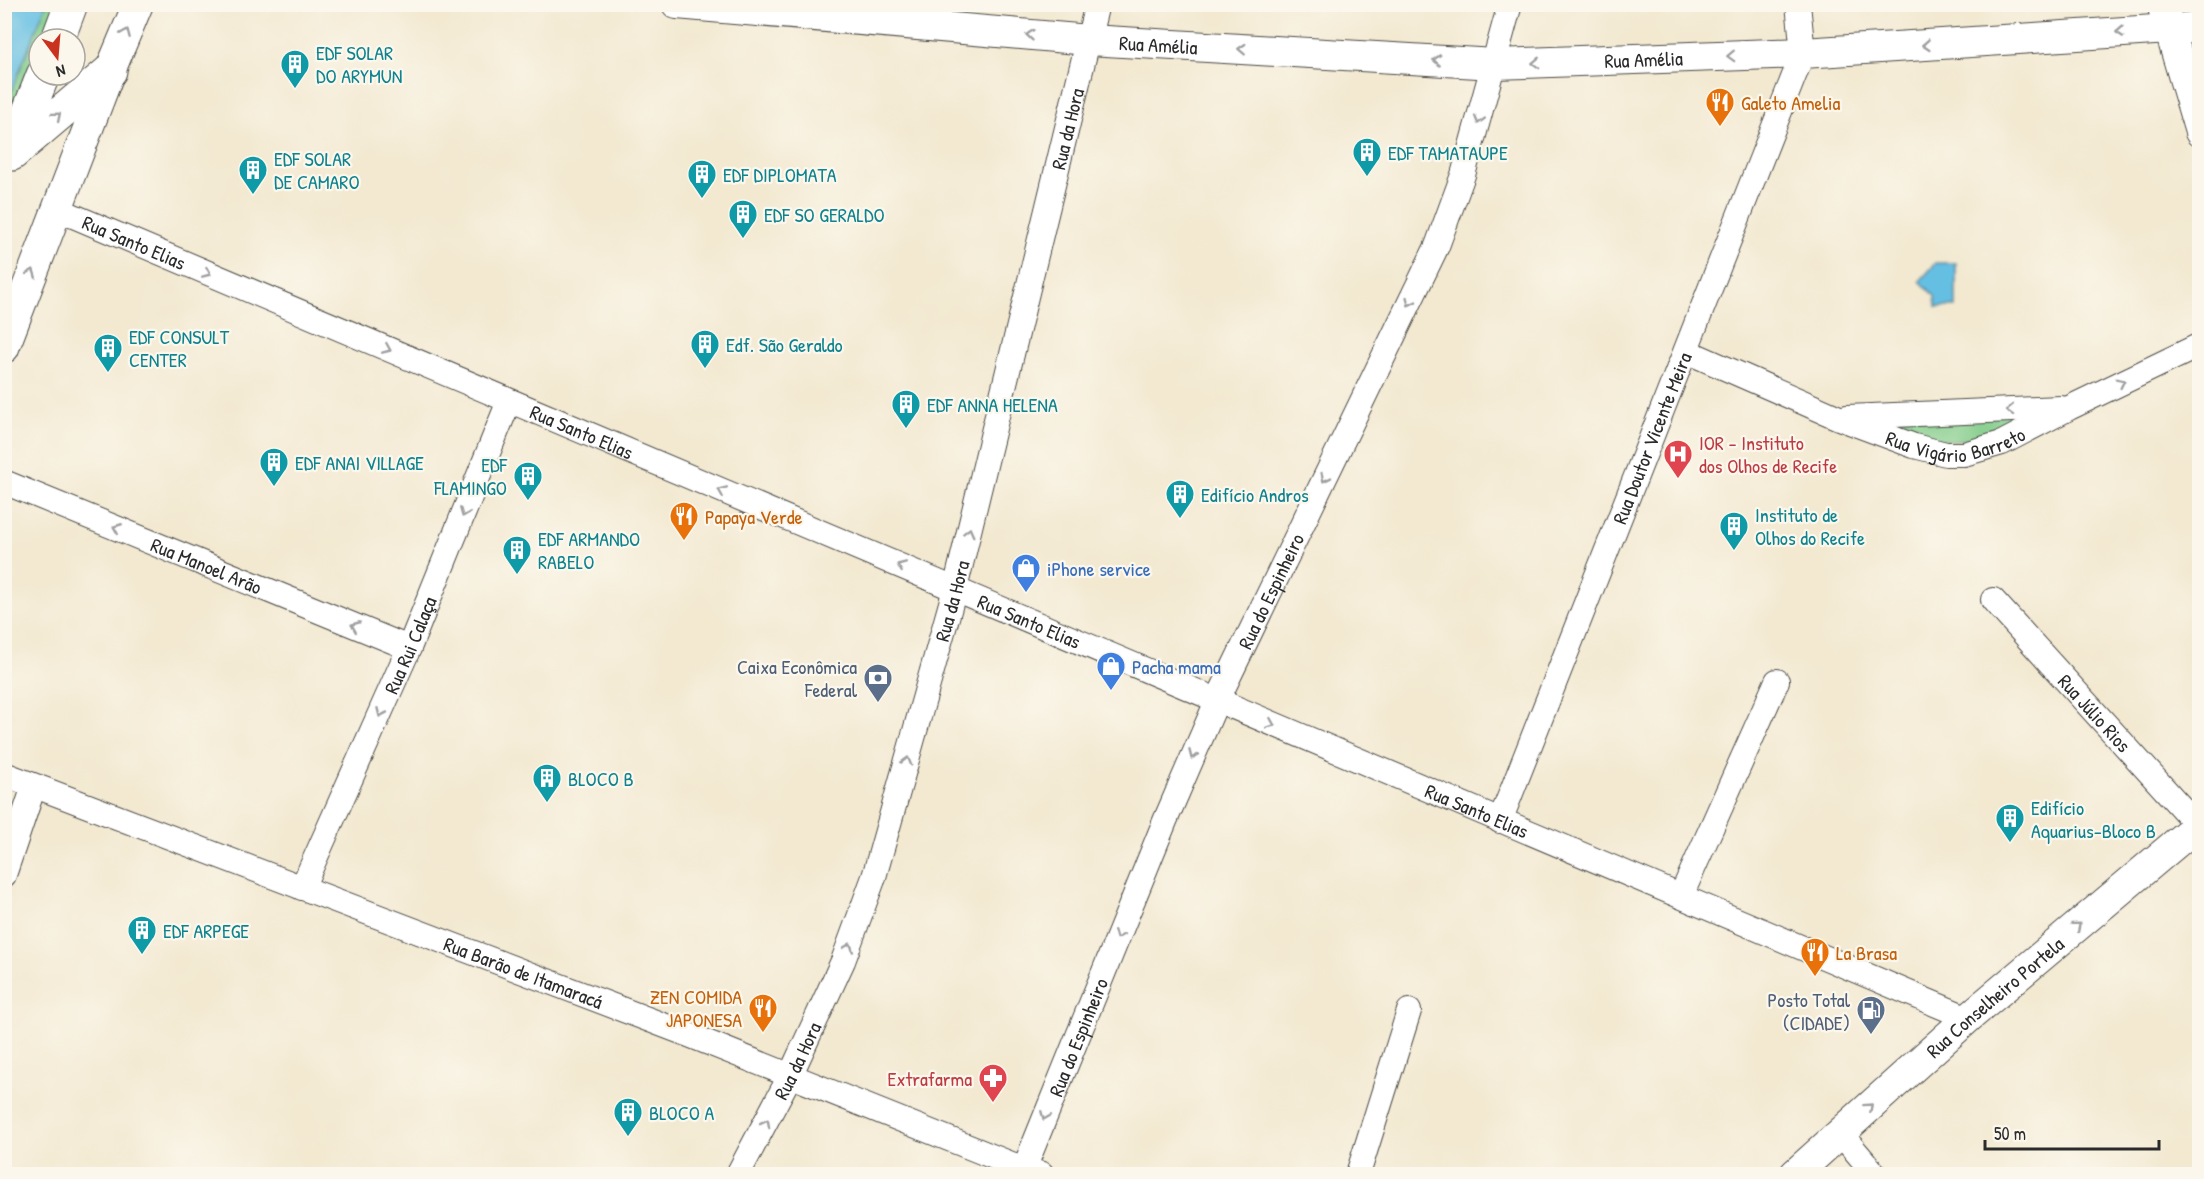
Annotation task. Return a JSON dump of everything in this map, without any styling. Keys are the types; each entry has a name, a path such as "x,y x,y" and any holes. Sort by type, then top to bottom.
{"highway":[{"path":"62,27 71,4"},
{"path":"8,163 110,71"},
{"path":"8,163 38,87"}],"main road":[{"path":"4,348 138,4"},
{"name":"Rua Amélia","path":"677,4 1089,40 1495,64 1803,53 2165,17 2199,27"},
{"path":"2165,17 2199,132"},
{"name":"Rua Conselheiro Portela","path":"1795,1174 1968,1018 2198,824"}],"street":[{"name":"Rua da Hora","path":"738,1174 790,1076 843,961 874,877 956,589 1097,4"},
{"name":"Rua do Espinheiro","path":"1029,1173 1165,821 1217,701 1437,246 1463,175 1510,4"},
{"path":"1798,4 1803,53"},
{"name":"Rua Doutor Vicente Meira","path":"1500,821 1803,53"},
{"name":"Rua Santo Elias","path":"57,209 1968,1018"},
{"name":"Rua Vigário Barreto","path":"1686,351 1839,418 1914,446 1946,454 1964,454 2002,443 2199,345"},
{"name":"Rua Rui Calaça","path":"302,888 409,648 509,401"},
{"name":"Rua Vigário Barreto","path":"1839,418 2069,408"},
{"name":"Rua Manoel Arão","path":"4,482 409,648"},
{"name":"Rua Júlio Rios","path":"1993,600 2198,824"},
{"path":"1681,896 1777,681"},
{"name":"Rua Barão de Itamaracá","path":"4,774 684,1033 1029,1173"},
{"path":"4,875 34,786"},
{"path":"1358,1174 1409,1011"},
{"path":"1840,1133 1875,1174"}],"green space":[{"path":"5,5 66,5 56,27 27,27 27,87 32,87 5,151"},
{"path":"2059,406 1999,439 1922,441 1850,419"}],"water":[{"path":"4,5 46,5 37,27 27,27 27,52 5,107"},
{"path":"1936,263 1956,263 1956,307 1936,307 1935,296 1920,281"}],"place":[{"name":"EDF SOLAR DO ARYMUN","path":"295,90"},
{"name":"Galeto Amelia","path":"1720,128"},
{"name":"EDF TAMATAUPE","path":"1367,178"},
{"name":"EDF SOLAR DE CAMARO","path":"253,196"},
{"name":"EDF DIPLOMATA","path":"702,200"},
{"name":"EDF SO GERALDO","path":"743,240"},
{"name":"Edf. São Geraldo","path":"705,370"},
{"name":"EDF CONSULT CENTER","path":"108,374"},
{"name":"EDF ANNA HELENA","path":"906,430"},
{"name":"IOR - Instituto dos Olhos de Recife","path":"1678,480"},
{"name":"EDF ANAI VILLAGE","path":"274,488"},
{"name":"EDF FLAMINGO","path":"528,502"},
{"name":"Edifício Andros","path":"1180,520"},
{"name":"Papaya Verde","path":"684,542"},
{"name":"Instituto de Olhos do Recife","path":"1734,552"},
{"name":"EDF ARMANDO RABELO","path":"517,576"},
{"name":"iPhone service","path":"1026,594"},
{"name":"Pacha mama","path":"1111,692"},
{"name":"Caixa Econômica Federal","path":"878,704"},
{"name":"BLOCO B","path":"547,804"},
{"name":"Edifício Aquarius-Bloco B","path":"2010,844"},
{"name":"EDF ARPEGE","path":"142,956"},
{"name":"La Brasa","path":"1815,978"},
{"name":"ZEN COMIDA JAPONESA","path":"763,1034"},
{"name":"Posto Total (CIDADE)","path":"1871,1036"},
{"name":"Extrafarma","path":"993,1104"},
{"name":"BLOCO A","path":"628,1138"}]}
